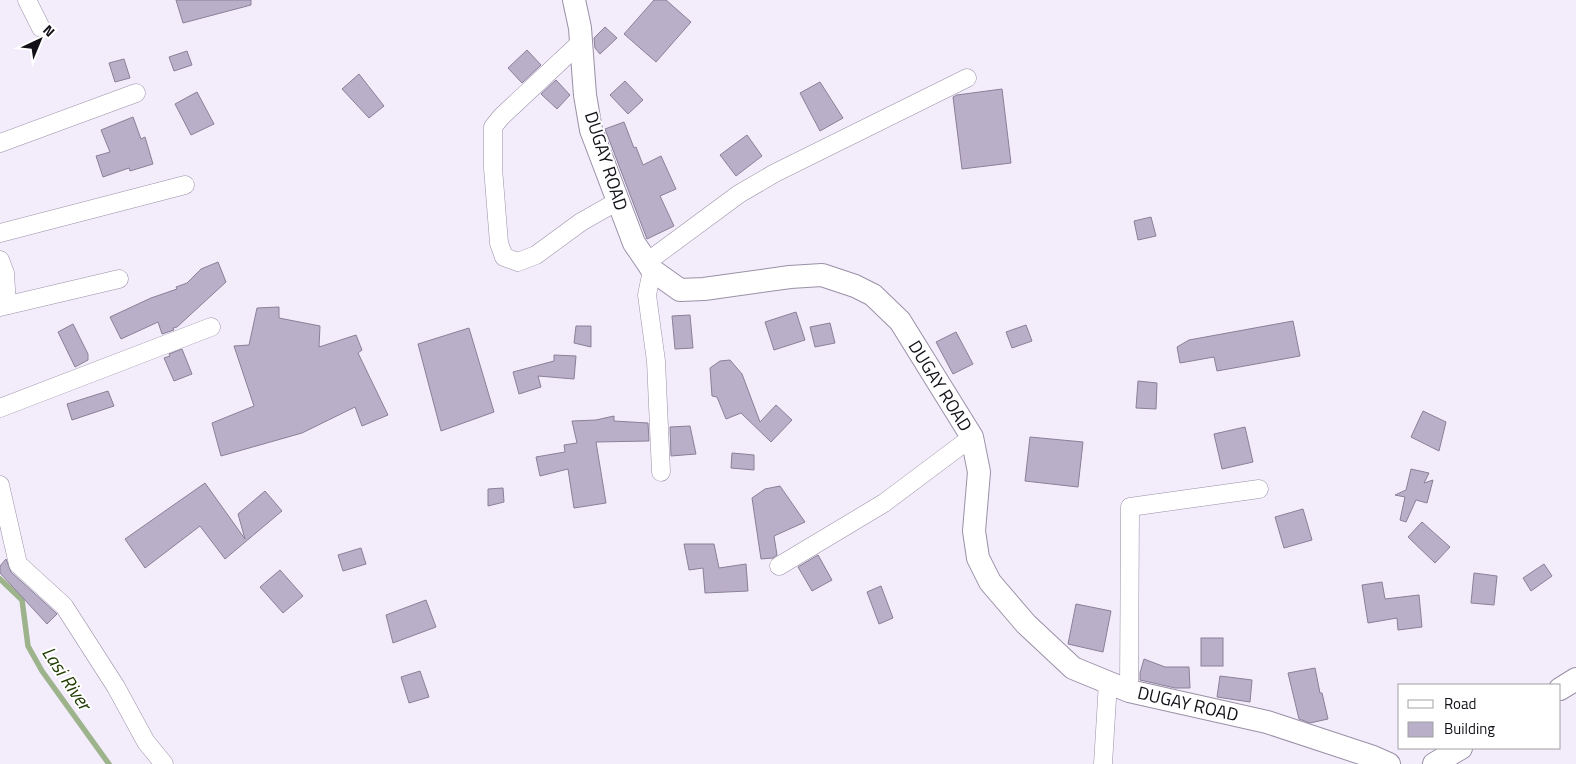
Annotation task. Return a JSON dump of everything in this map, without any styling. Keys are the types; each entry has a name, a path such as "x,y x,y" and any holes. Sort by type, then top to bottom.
{"street":[{"path":"27,0 41,28"},
{"name":"DUGAY ROAD","path":"574,0 591,130 634,243 650,266 680,290 704,290 790,277 822,275 855,286 873,295 900,321 972,437 979,472 974,531 978,558 990,582 1026,624 1073,668 1129,691 1267,722 1389,764"},
{"path":"581,42 501,117 493,127 493,168 500,243 504,257 518,262 536,255 581,222 618,201"},
{"path":"661,472 656,361 647,295 650,266 740,194 775,173 967,78"},
{"path":"0,143 136,93"},
{"path":"0,233 185,185"},
{"path":"0,260 5,273 4,306 119,279"},
{"path":"0,408 211,327"},
{"path":"779,566 884,503 972,437"},
{"path":"0,485 18,564 64,606 116,687 146,742 164,764"},
{"path":"1129,691 1130,507 1259,489"},
{"path":"1561,688 1576,679"},
{"path":"1103,764 1108,682"},
{"path":"1434,764 1459,749"}],"building":[{"path":"176,0 251,0 251,5 183,23"},
{"path":"654,0 666,0 691,22 656,62 624,34"},
{"path":"605,27 617,38 600,54 595,48 594,38"},
{"path":"527,50 541,65 522,83 508,68"},
{"path":"187,51 192,65 174,71 169,57"},
{"path":"124,59 130,78 115,82 109,63"},
{"path":"359,74 384,106 369,118 342,89"},
{"path":"556,80 570,95 557,109 541,94"},
{"path":"625,81 643,100 628,114 610,95"},
{"path":"820,82 843,118 820,131 800,93"},
{"path":"1002,89 1011,163 962,169 953,97"},
{"path":"197,92 214,124 191,135 175,104"},
{"path":"133,117 141,139 145,137 153,164 130,171 129,168 103,177 96,156 110,152 101,130"},
{"path":"624,122 643,165 661,156 676,189 660,196 674,226 647,239 605,129"},
{"path":"747,135 762,156 736,176 720,155"},
{"path":"1151,217 1156,236 1138,240 1134,221"},
{"path":"218,262 226,282 177,327 173,328 174,330 162,334 158,322 121,339 110,317 151,298 177,289 176,287 187,283 201,269"},
{"path":"279,307 279,318 320,326 319,347 356,335 362,350 358,353 388,415 362,426 355,407 302,433 221,456 212,423 254,406 234,346 249,345 257,308"},
{"path":"796,312 805,340 774,350 765,322"},
{"path":"690,315 693,348 675,349 672,316"},
{"path":"1293,321 1300,356 1217,371 1214,357 1180,363 1177,347 1189,340"},
{"path":"830,323 835,343 815,347 810,327"},
{"path":"73,324 88,354 88,360 75,367 58,332"},
{"path":"1026,325 1032,341 1012,348 1006,332"},
{"path":"576,326 591,326 591,347 574,343"},
{"path":"469,328 494,412 441,431 418,344"},
{"path":"956,332 973,364 953,374 936,342"},
{"path":"182,349 192,374 174,381 164,358"},
{"path":"554,355 576,356 574,379 538,376 541,387 519,394 513,372 554,361"},
{"path":"730,360 742,374 760,422 776,405 792,420 771,442 741,413 726,419 717,397 712,396 710,368 720,361"},
{"path":"1138,381 1157,383 1156,409 1136,408"},
{"path":"108,391 114,406 72,420 67,404"},
{"path":"1423,411 1446,422 1439,451 1411,437"},
{"path":"614,416 614,421 648,423 649,441 596,442 606,503 574,508 568,469 540,476 536,457 565,452 564,445 577,443 572,421 596,420"},
{"path":"690,426 696,454 671,456 670,427"},
{"path":"1245,427 1253,462 1222,469 1214,434"},
{"path":"1030,437 1083,442 1078,487 1025,481"},
{"path":"732,453 754,455 754,470 731,468"},
{"path":"1411,469 1429,473 1424,483 1433,480 1427,503 1416,500 1406,522 1400,520 1405,497 1395,495 1406,490"},
{"path":"205,483 245,539 238,514 265,491 282,511 225,559 200,526 145,568 125,539"},
{"path":"780,486 805,522 774,536 777,555 773,558 761,559 752,498 765,489"},
{"path":"503,488 504,502 488,506 488,489"},
{"path":"1303,509 1312,540 1284,548 1275,517"},
{"path":"1422,522 1450,547 1435,563 1408,537"},
{"path":"684,544 714,544 719,568 746,564 748,591 705,593 703,568 689,570"},
{"path":"361,548 366,564 343,571 338,555"},
{"path":"818,555 832,580 812,591 798,567"},
{"path":"6,559 11,572 57,614 47,624 0,573 0,566"},
{"path":"1544,564 1552,576 1531,591 1523,578"},
{"path":"280,570 303,596 283,613 260,587"},
{"path":"1474,573 1497,576 1494,605 1471,603"},
{"path":"1382,582 1385,599 1419,595 1422,627 1398,630 1397,618 1368,623 1362,585"},
{"path":"881,586 893,618 879,624 867,592"},
{"path":"426,600 436,627 393,643 386,615"},
{"path":"1076,604 1111,611 1103,652 1068,644"},
{"path":"1201,638 1223,638 1223,666 1201,666"},
{"path":"1144,659 1165,667 1189,667 1190,688 1175,688 1140,680"},
{"path":"1315,668 1328,719 1310,723 1299,719 1288,673"},
{"path":"420,671 429,697 409,703 401,677"},
{"path":"1220,676 1252,680 1250,702 1217,697"}],"waterway":[{"name":"Lasi River","path":"0,579 22,600 28,646 42,671 109,764"}]}
